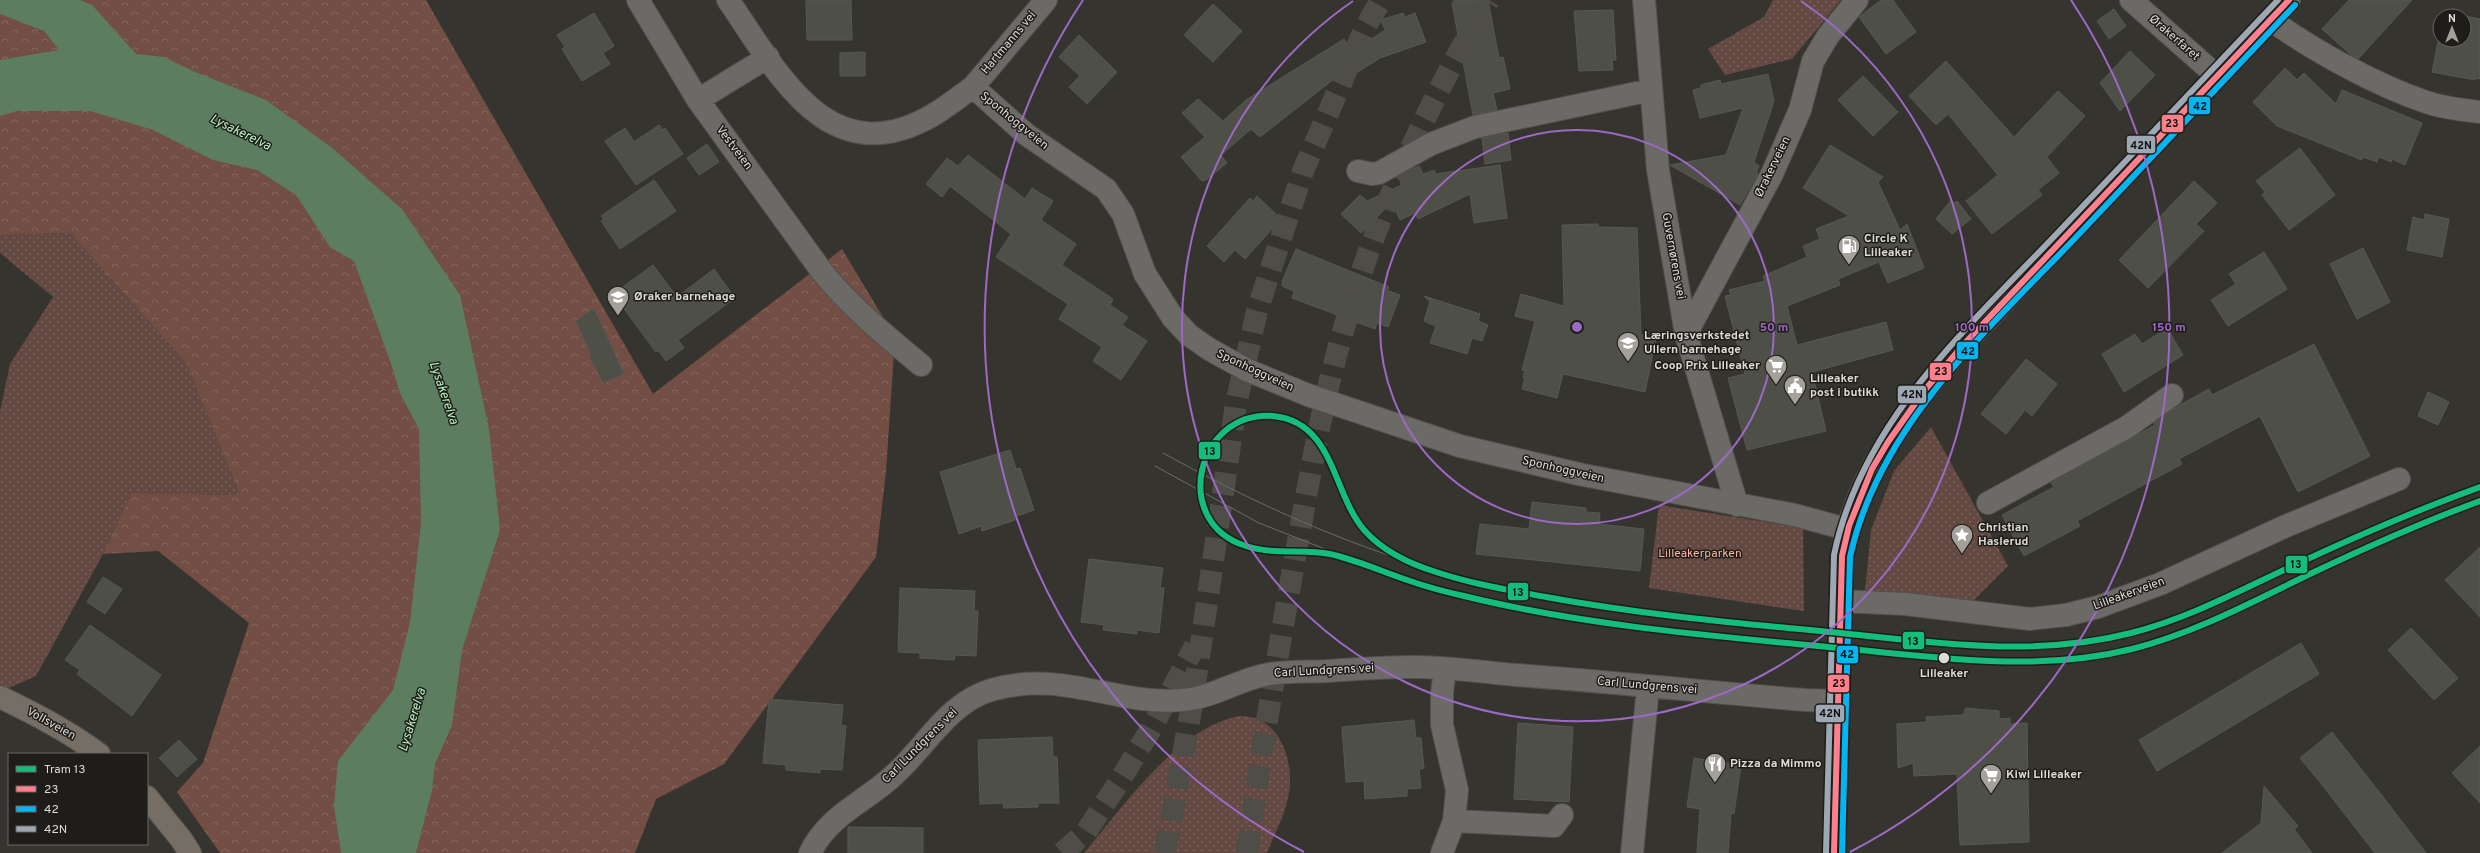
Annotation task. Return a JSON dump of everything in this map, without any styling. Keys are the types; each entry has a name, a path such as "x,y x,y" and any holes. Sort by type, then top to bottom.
{"main road":[{"path":"1834,853 1842,556 1846,529 1859,491 1878,458 1931,383 1964,344 2289,0"},
{"name":"Vollsveien","path":"0,698 65,731 98,753"},
{"path":"148,798 182,839 190,853"}],"street":[{"name":"Vestveien","path":"638,0 698,100 837,290 873,326 921,365"},
{"name":"Sponhoggveien","path":"728,0 792,90 812,112 830,124 867,134 908,126 933,116 973,87 1027,135 1106,189 1123,214 1145,274 1160,301 1189,335 1209,349 1247,370 1308,395 1460,446 1582,476 1808,518 1846,529"},
{"name":"Hartmanns vei","path":"973,87 1046,0"},
{"name":"Guvernørens vei","path":"1644,0 1658,170 1686,334 1737,505"},
{"name":"Ørakerveien","path":"1686,334 1772,174 1800,110 1813,61 1828,36 1857,0"},
{"name":"Ørakerfaret","path":"2131,0 2217,76"},
{"path":"2271,20 2288,32 2359,72 2427,102 2480,112"},
{"path":"698,100 768,57"},
{"path":"1358,171 1372,174 1379,173 1431,144 1476,127 1651,90"},
{"path":"1988,503 2127,427 2172,395"},
{"name":"Lilleakerveien","path":"1840,601 1905,604 2030,619 2066,615 2098,607 2160,584 2286,526 2399,480"},
{"name":"Carl Lundgrens vei","path":"810,853 817,839 830,823 895,774 951,712 988,691 1011,685 1045,683 1084,687 1145,700 1181,701 1207,697 1230,685 1269,674 1416,667 1805,700 1837,701"},
{"path":"1442,853 1454,822 1457,790 1442,725 1442,693 1445,669"},
{"path":"1632,853 1648,686"},
{"path":"1454,822 1554,826 1562,815"}],"green space":[{"path":"0,0 426,0 653,394 842,249 895,337 886,472 876,557 724,764 656,799 635,853 220,853 177,792 203,763 249,623 158,551 103,554 131,493 240,495 186,363 70,233 0,235"},
{"path":"1773,0 1841,0 1792,59 1725,75 1708,49 1764,17"},
{"path":"70,233 186,363 240,495 131,493 103,554 36,676 0,692 0,411 10,364 53,297 0,253 0,235"},
{"path":"1931,427 2008,566 1972,602 1865,591 1871,530 1894,471"},
{"name":"Lilleakerparken","path":"1659,505 1803,528 1804,611 1649,588"},
{"path":"1239,716 1253,718 1265,723 1275,732 1282,743 1287,756 1290,784 1288,798 1267,853 1084,853 1134,793 1173,752 1194,736 1216,723"}],"water":[{"name":"Lysakerelva","path":"0,0 80,0 92,5 136,54 164,57 195,72 266,100 331,147 402,209 460,295 489,429 500,530 462,650 452,725 435,764 432,790 416,853 341,853 334,806 338,761 393,690 410,622 421,523 419,429 400,393 354,261 330,247 296,195 257,170 213,160 153,130 90,111 17,111 0,116 0,60 59,50 44,31 0,14"}],"building":[{"path":"806,0 851,0 852,40 807,40"},
{"path":"1454,0 1488,0 1499,58 1503,57 1510,89 1493,93 1497,110 1473,115 1452,3"},
{"path":"1881,0 1893,0 1916,32 1886,54 1859,17"},
{"path":"2349,0 2412,0 2358,59 2350,54 2322,29"},
{"path":"1213,4 1242,31 1213,62 1184,35"},
{"path":"2114,9 2126,26 2109,39 2097,21"},
{"path":"1613,10 1616,60 1612,60 1613,70 1579,71 1574,11"},
{"path":"594,13 614,46 603,53 610,64 582,81 562,49 565,47 557,35"},
{"path":"1403,13 1405,17 1415,13 1426,42 1380,58 1344,81 1339,75 1260,137 1251,129 1221,155 1227,163 1206,180 1202,181 1181,157 1205,137 1182,113 1198,99 1223,121 1246,100 1344,39 1352,52 1385,30 1381,20"},
{"path":"2472,17 2480,19 2480,79 2476,78 2475,80 2432,72 2437,48 2472,48"},
{"path":"1079,35 1117,72 1087,104 1069,87 1080,76 1059,57"},
{"path":"2130,51 2155,75 2120,111 2100,83"},
{"path":"865,52 865,76 840,76 840,53"},
{"path":"1946,61 2014,137 2058,91 2085,116 2047,157 2059,173 2038,190 2042,195 1992,234 1966,201 1998,175 1948,114 1936,125 1909,96"},
{"path":"2285,68 2297,80 2304,73 2336,104 2342,90 2422,123 2405,165 2392,159 2391,162 2379,157 2377,162 2363,157 2362,160 2277,126 2253,102"},
{"path":"1768,74 1774,101 1754,162 1759,166 1756,173 1758,174 1740,205 1670,165 1726,155 1743,108 1700,118 1693,90 1701,88 1701,85 1720,80 1721,84"},
{"path":"1863,76 1898,112 1873,136 1838,100"},
{"path":"659,125 663,130 665,128 683,154 636,185 605,141 625,128 634,142"},
{"path":"1508,133 1511,160 1485,164 1482,138"},
{"path":"707,144 719,162 699,175 687,158"},
{"path":"1830,145 1883,177 1878,182 1900,230 1907,224 1924,268 1888,283 1879,262 1838,279 1840,285 1787,306 1797,345 1886,322 1893,350 1812,372 1826,431 1747,450 1728,378 1745,374 1725,296 1731,295 1729,290 1765,281 1763,276 1807,257 1803,246 1820,239 1816,229 1849,216 1803,188"},
{"path":"2300,148 2335,195 2289,230 2262,195 2265,192 2256,181"},
{"path":"968,155 1025,199 1032,188 1053,201 1041,220 1076,244 1062,265 1113,299 1110,305 1128,317 1122,325 1147,341 1121,380 1093,361 1102,347 1059,319 1068,304 996,257 1011,234 950,186 942,197 926,184 947,158 958,166"},
{"path":"1500,165 1507,218 1474,223 1470,194 1418,219 1415,213 1400,220 1392,202 1361,233 1341,214 1360,195 1367,201 1402,185 1398,177 1419,166 1423,174 1434,170 1436,174"},
{"path":"654,180 676,211 620,249 601,221 604,219 601,216"},
{"path":"2194,181 2217,203 2196,224 2204,231 2148,288 2119,260"},
{"path":"1257,196 1281,219 1245,259 1235,250 1224,262 1207,246 1250,198 1253,201"},
{"path":"1951,200 1954,203 1957,201 1971,219 1952,234 1936,219"},
{"path":"2425,214 2449,219 2442,257 2407,250 2413,217 2424,220"},
{"path":"1598,224 1598,227 1637,228 1641,335 1656,338 1645,392 1563,374 1557,398 1522,389 1525,371 1522,370 1535,321 1515,316 1521,294 1564,306 1562,225"},
{"path":"2363,248 2390,302 2357,319 2330,264"},
{"path":"1296,249 1389,287 1387,290 1400,295 1388,327 1377,323 1375,329 1292,298 1294,291 1282,286 1283,279"},
{"path":"2264,252 2287,289 2228,326 2211,300 2236,284 2229,274"},
{"path":"653,265 677,297 714,269 735,298 678,340 684,348 666,361 658,350 656,352 613,294"},
{"path":"1424,296 1480,314 1478,321 1488,325 1482,341 1472,338 1467,354 1430,343 1436,326 1424,321 1430,302"},
{"path":"594,308 624,374 603,383 589,355 591,355 576,321"},
{"path":"2167,328 2183,355 2124,392 2102,354 2135,334 2142,344"},
{"path":"2314,344 2370,456 2298,492 2260,416 2179,459 2182,464 2077,521 2080,526 2024,556 2002,515 2054,487 2051,483 2155,425 2154,423 2178,406 2209,389 2212,395"},
{"path":"2026,359 2057,384 2032,416 2025,410 2006,434 1981,414"},
{"path":"2428,392 2449,402 2438,425 2418,416"},
{"path":"1010,450 1016,469 1020,468 1034,510 1014,517 1015,520 982,531 981,526 959,534 940,472"},
{"path":"1532,502 1586,508 1586,512 1600,513 1599,524 1644,529 1640,571 1476,554 1480,524 1529,529"},
{"path":"2480,547 2480,617 2445,580"},
{"path":"1089,559 1163,568 1160,588 1164,588 1159,633 1137,630 1137,634 1103,630 1104,625 1081,622"},
{"path":"103,577 122,589 105,614 87,602"},
{"path":"900,588 975,591 974,611 978,611 976,656 955,655 954,660 920,658 920,653 898,652"},
{"path":"90,625 161,675 132,716 77,674 80,670 65,660"},
{"path":"2411,628 2458,678 2434,700 2388,650"},
{"path":"2301,643 2319,674 2157,771 2139,740"},
{"path":"769,699 843,705 841,725 846,726 842,770 820,769 820,773 786,770 786,765 763,763"},
{"path":"1966,708 1999,711 1999,719 2010,718 2010,724 2027,723 2029,842 1960,845 1957,774 1914,776 1913,763 1898,768 1897,724 1927,722 1926,717 1963,715"},
{"path":"1414,720 1416,738 1421,738 1424,768 1419,769 1421,788 1407,789 1407,796 1365,799 1364,781 1346,782 1342,727"},
{"path":"1518,723 1573,727 1569,802 1514,799"},
{"path":"2332,732 2426,853 2375,853 2300,758"},
{"path":"1052,737 1053,757 1057,757 1059,803 1038,803 1038,807 1004,808 1003,803 980,804 978,740"},
{"path":"179,740 197,759 177,777 159,758"},
{"path":"2480,746 2480,803 2452,773"},
{"path":"1694,758 1741,765 1734,814 1731,813 1728,853 1697,853 1700,809 1687,807"},
{"path":"2264,786 2298,826 2294,829 2312,853 2222,853 2261,823"},
{"path":"848,827 923,828 923,853 848,853"}],"tunnel":[{"path":"1165,853 1192,705 1236,404 1257,311 1303,171 1365,28 1381,0"},
{"path":"1247,853 1270,702 1296,552 1317,439 1336,355 1357,285 1388,201 1406,159 1445,78 1489,0"},
{"path":"1062,853 1086,832 1117,785 1151,729 1195,646"}],"tram line":[{"name":"13","path":"2480,487 2382,526 2210,605 2151,627 2131,633 2091,641 2012,647 1931,642 1645,612 1546,597 1463,580 1426,569 1389,551 1372,538 1354,516 1321,445 1309,431 1293,421 1273,416 1247,419 1226,431 1211,448 1202,470 1201,493 1207,515 1222,534 1246,546 1256,549 1330,554 1430,587 1510,606 1556,615 1650,629 1949,659 2023,662 2096,656 2132,649 2179,634 2224,616 2374,544 2437,517 2480,501"},
{"path":"1163,453 1256,501 1352,542 1419,565"},
{"path":"1155,466 1259,523 1358,562"}],"transit line":[{"name":"42N","path":"1826,853 1834,555 1848,505 1869,459 1896,416 1926,374 1960,335 2278,0"},
{"name":"23","path":"1834,853 1842,556 1849,526 1872,469 1888,442 1924,391 1964,344 2289,0"},
{"name":"42","path":"1842,853 1850,557 1865,509 1886,464 1912,421 1942,381 1975,342 2295,5"}],"place":[{"name":"Circle K Lilleaker","path":"1849,266"},
{"name":"Øraker barnehage","path":"618,316"},
{"name":"Læringsverkstedet Ullern barnehage","path":"1628,362"},
{"name":"Coop Prix Lilleaker","path":"1776,386"},
{"name":"Lilleaker post i butikk","path":"1795,406"},
{"name":"Christian Haslerud","path":"1962,554"},
{"name":"Lilleaker","path":"1944,658"},
{"name":"Pizza da Mimmo","path":"1715,784"},
{"name":"Kiwi Lilleaker","path":"1991,794"}]}
